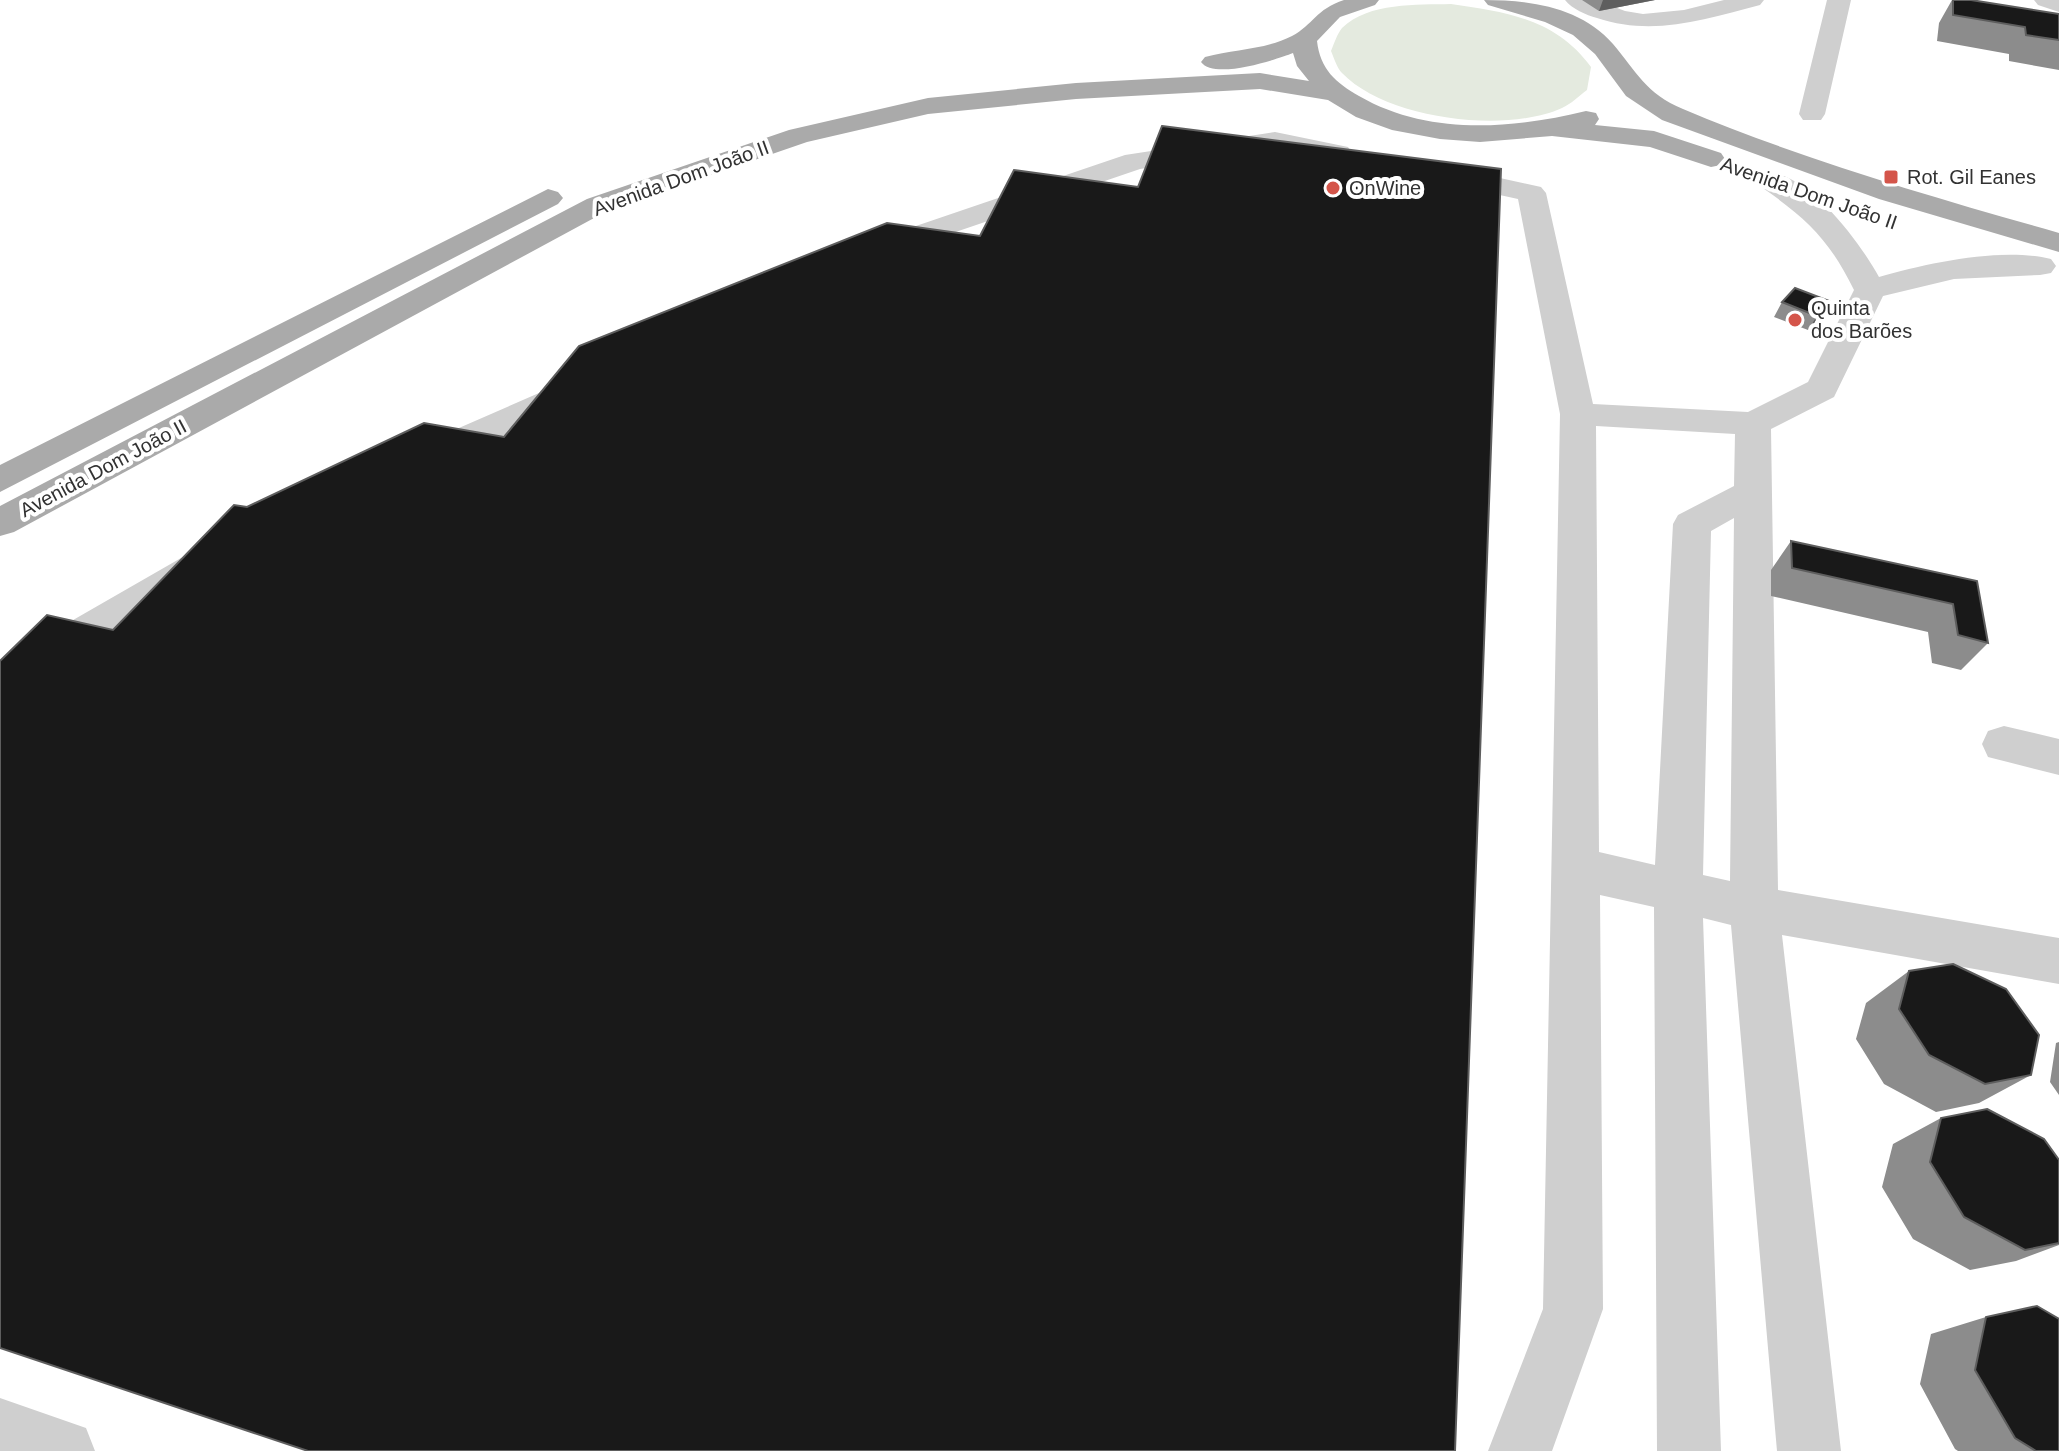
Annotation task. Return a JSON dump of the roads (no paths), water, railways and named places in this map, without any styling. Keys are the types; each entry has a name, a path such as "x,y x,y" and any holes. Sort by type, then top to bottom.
{"main road":[{"path":"1367,0 1333,6 1304,40 1309,67 1337,94 1358,107 1403,123 1456,133 1509,135 1557,129 1587,118 1607,105 1617,88 1617,71"},
{"name":"Avenida Dom João II","path":"1496,0 1531,5 1575,27 1603,48 1617,71 1642,98 1671,114 1889,193 2053,260"},
{"name":"Avenida Dom João II","path":"0,480 570,186 779,116 915,86 1067,70 1260,57 1304,40"},
{"name":"Avenida Dom João II","path":"0,523 597,205 799,136 928,106 1076,91 1260,81 1337,94"},
{"name":"Avenida Dom João II","path":"1557,129 1654,139 1910,228"},
{"path":"1953,241 2053,260"}],"street":[{"path":"1577,0 1606,17 1652,23 1752,0"},
{"path":"1812,114 1839,0"},
{"path":"2046,0 2059,5"},
{"path":"843,265 886,245 1135,161 1275,140 1365,159"},
{"path":"1410,168 1531,193 1578,414 1573,1309 1520,1451"},
{"path":"1770,180 1825,216 1846,242 1870,290"},
{"path":"1578,414 1753,424 1822,389 1870,290 1925,272 2053,260"},
{"path":"396,471 612,371"},
{"path":"1753,424 1754,908 1809,1451"},
{"path":"1689,1451 1678,891 1692,524 1754,492"},
{"path":"0,683 224,551"},
{"path":"2004,744 2059,757"},
{"path":"1575,868 1754,908 2059,961"},
{"path":"0,1430 63,1451"}],"place":[{"name":"Rot. Gil Eanes","path":"1891,177"},
{"name":"OnWine","path":"1333,188"},
{"name":"Quinta dos Barões","path":"1795,320"}]}
